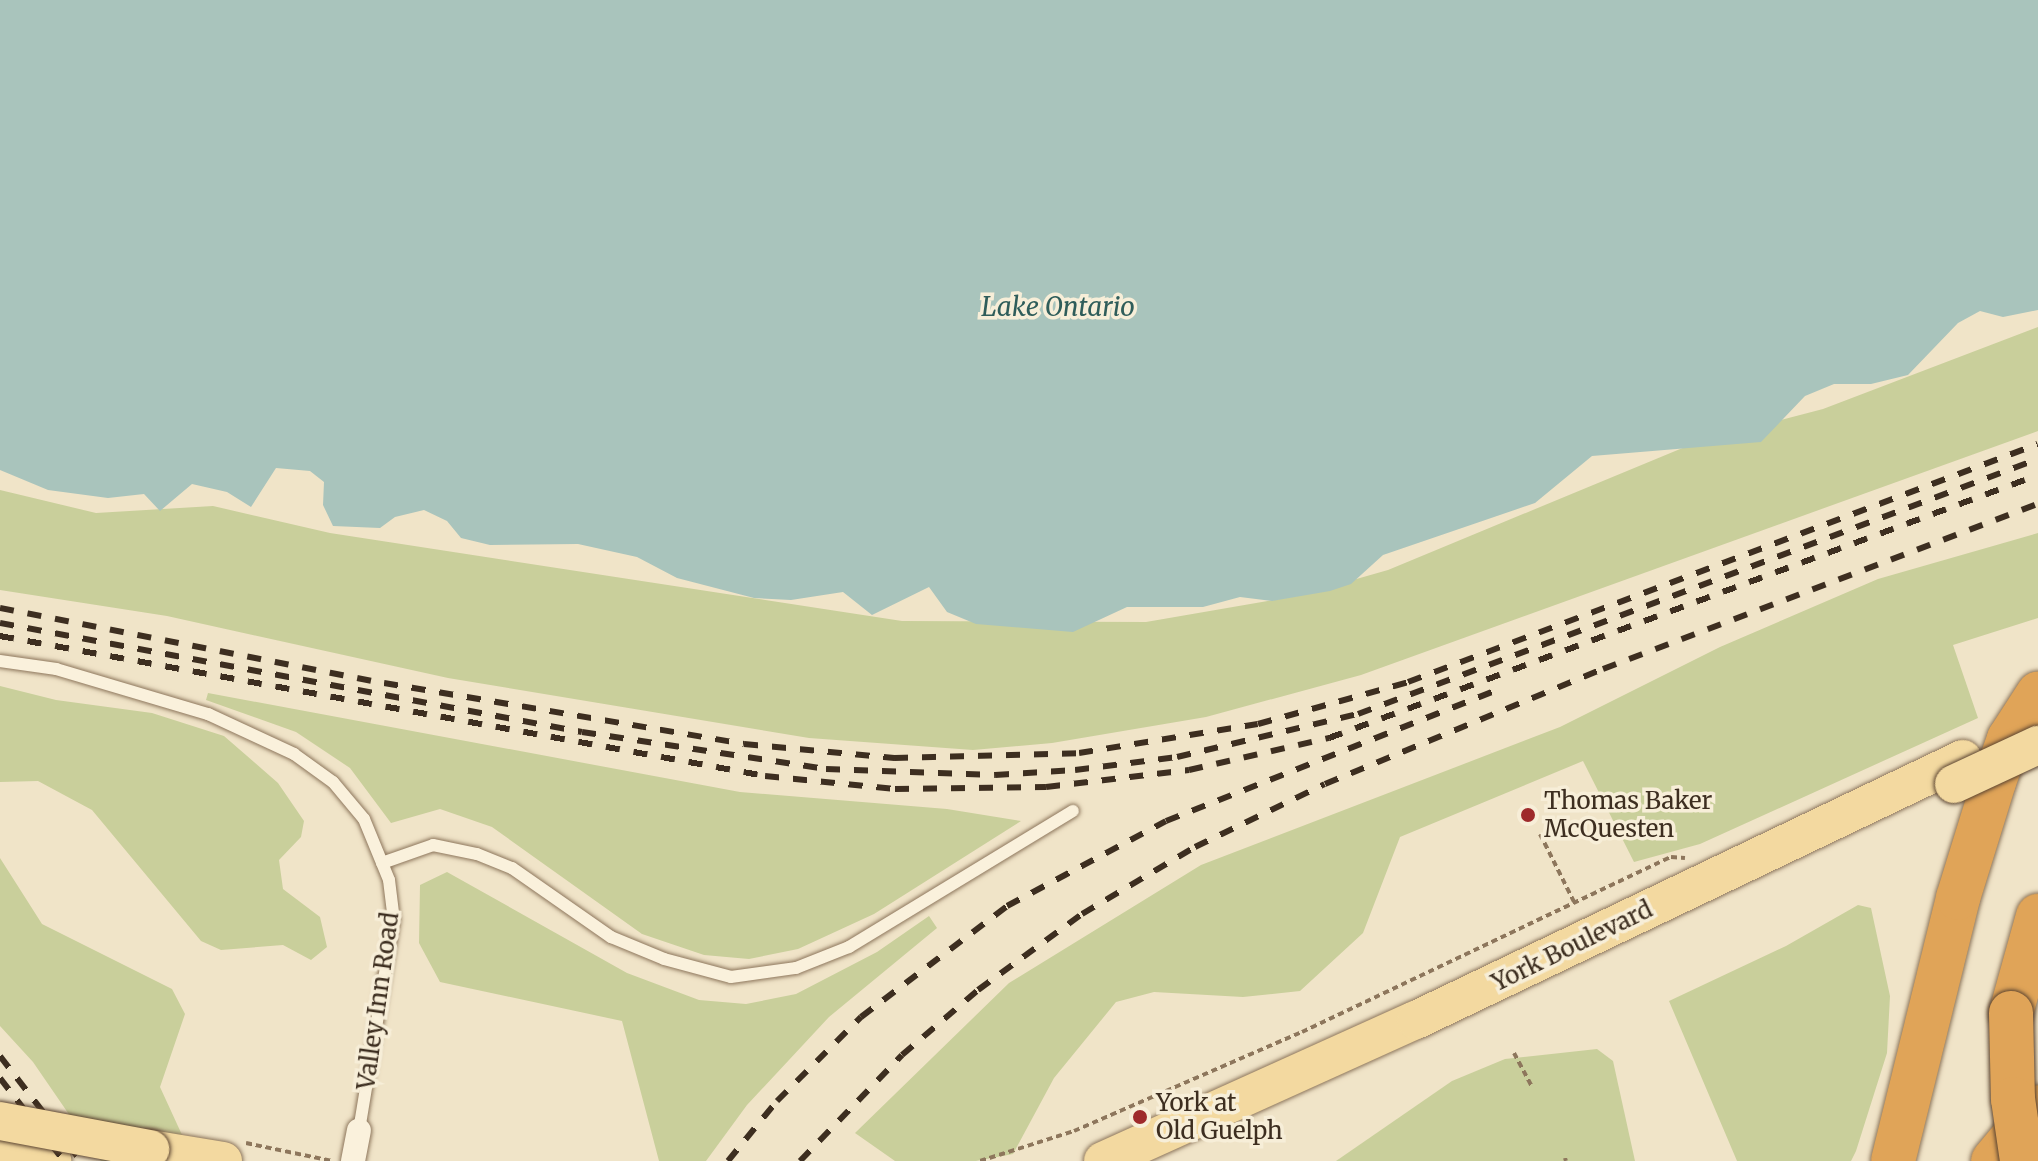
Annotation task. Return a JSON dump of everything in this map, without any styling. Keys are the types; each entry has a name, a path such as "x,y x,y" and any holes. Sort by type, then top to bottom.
{"highway":[{"path":"1893,1161 1958,898 2009,739 2038,694"},
{"path":"2022,1161 2013,1099 2011,1013 2038,916"},
{"path":"1993,1161 2038,1107"}],"main road":[{"name":"York Boulevard","path":"1167,1161 1959,771 2038,723"},
{"name":"York Boulevard","path":"1103,1161 1959,771 2038,745"},
{"path":"0,1121 223,1161"},
{"path":"0,1153 52,1161"}],"street":[{"name":"Valley Inn Road","path":"353,1161 359,1131"}],"lane":[{"name":"Valley Inn Road","path":"0,661 56,669 208,714 294,754 333,782 364,819 382,863 394,919 359,1131"},
{"path":"382,863 433,845 477,854 512,868 611,937 664,959 731,977 796,968 849,947 1073,811"}],"path":[{"path":"1540,834 1574,902"},
{"path":"980,1161 1074,1131 1274,1045 1671,857 1700,858"},
{"path":"1514,1053 1532,1087"}],"green space":[{"path":"2038,327 2038,431 1361,675 1206,717 1052,743 973,750 809,738 448,678 167,616 0,590 0,490 96,513 213,506 330,533 902,621 1146,622 1297,596 1388,570 1697,442 1823,409"},
{"path":"2038,533 2038,618 1953,645 1978,718 1700,844 1634,862 1583,761 1400,837 1363,933 1300,991 1243,997 1154,992 1116,1002 1054,1078 1013,1154 976,1161 895,1161 855,1133 1009,983 1201,865 1560,727 1720,647 1878,579"},
{"path":"0,686 56,700 152,713 224,736 278,783 304,821 301,837 279,860 283,889 320,917 327,947 311,960 283,945 221,950 201,941 92,810 38,781 0,782"},
{"path":"208,693 740,792 947,809 1021,821 874,914 798,949 749,959 704,955 642,934 492,827 440,809 391,823 350,768 296,732 206,700"},
{"path":"0,858 42,924 172,989 185,1014 160,1087 194,1161 101,1161 33,1062 0,1026"},
{"path":"447,872 627,973 699,1000 746,1004 796,994 877,952 929,916 937,928 829,1017 747,1105 706,1161 659,1161 622,1021 440,982 419,943 420,885"},
{"path":"1858,905 1871,908 1890,996 1887,1053 1856,1151 1851,1161 1737,1161 1669,1001 1786,946"},
{"path":"1597,1049 1613,1061 1635,1161 1336,1161 1452,1081 1505,1059"}],"water":[{"name":"Lake Ontario","path":"0,0 2038,0 2038,310 2003,317 1980,311 1958,323 1908,375 1871,384 1834,384 1805,396 1761,442 1592,456 1535,503 1383,555 1351,584 1330,591 1272,601 1240,597 1203,607 1127,607 1073,632 976,624 947,612 929,587 872,615 843,592 791,600 754,598 677,578 637,557 578,544 490,545 461,538 447,521 424,510 395,517 380,528 333,526 323,505 324,482 310,471 276,468 251,507 227,492 192,484 160,511 144,494 108,498 48,490 0,470"}],"railway":[{"path":"0,608 384,683 744,744 894,758 1079,753 1258,724 1408,682 2038,444"},
{"path":"0,623 582,732 826,769 995,775 1075,770 1177,757 1358,714 2038,459"},
{"path":"0,636 765,776 895,789 1046,787 1189,770 1329,738 2038,475"},
{"path":"800,1161 902,1055 978,990 1082,914 1195,847 1325,784 1603,669 2038,504"},
{"path":"728,1161 777,1101 861,1017 1007,906 1166,821 1500,689"},
{"path":"0,1056 81,1161"},
{"path":"0,1078 64,1161"}],"place":[{"name":"Thomas Baker McQuesten","path":"1528,815"},
{"name":"York at Old Guelph","path":"1140,1117"}]}
